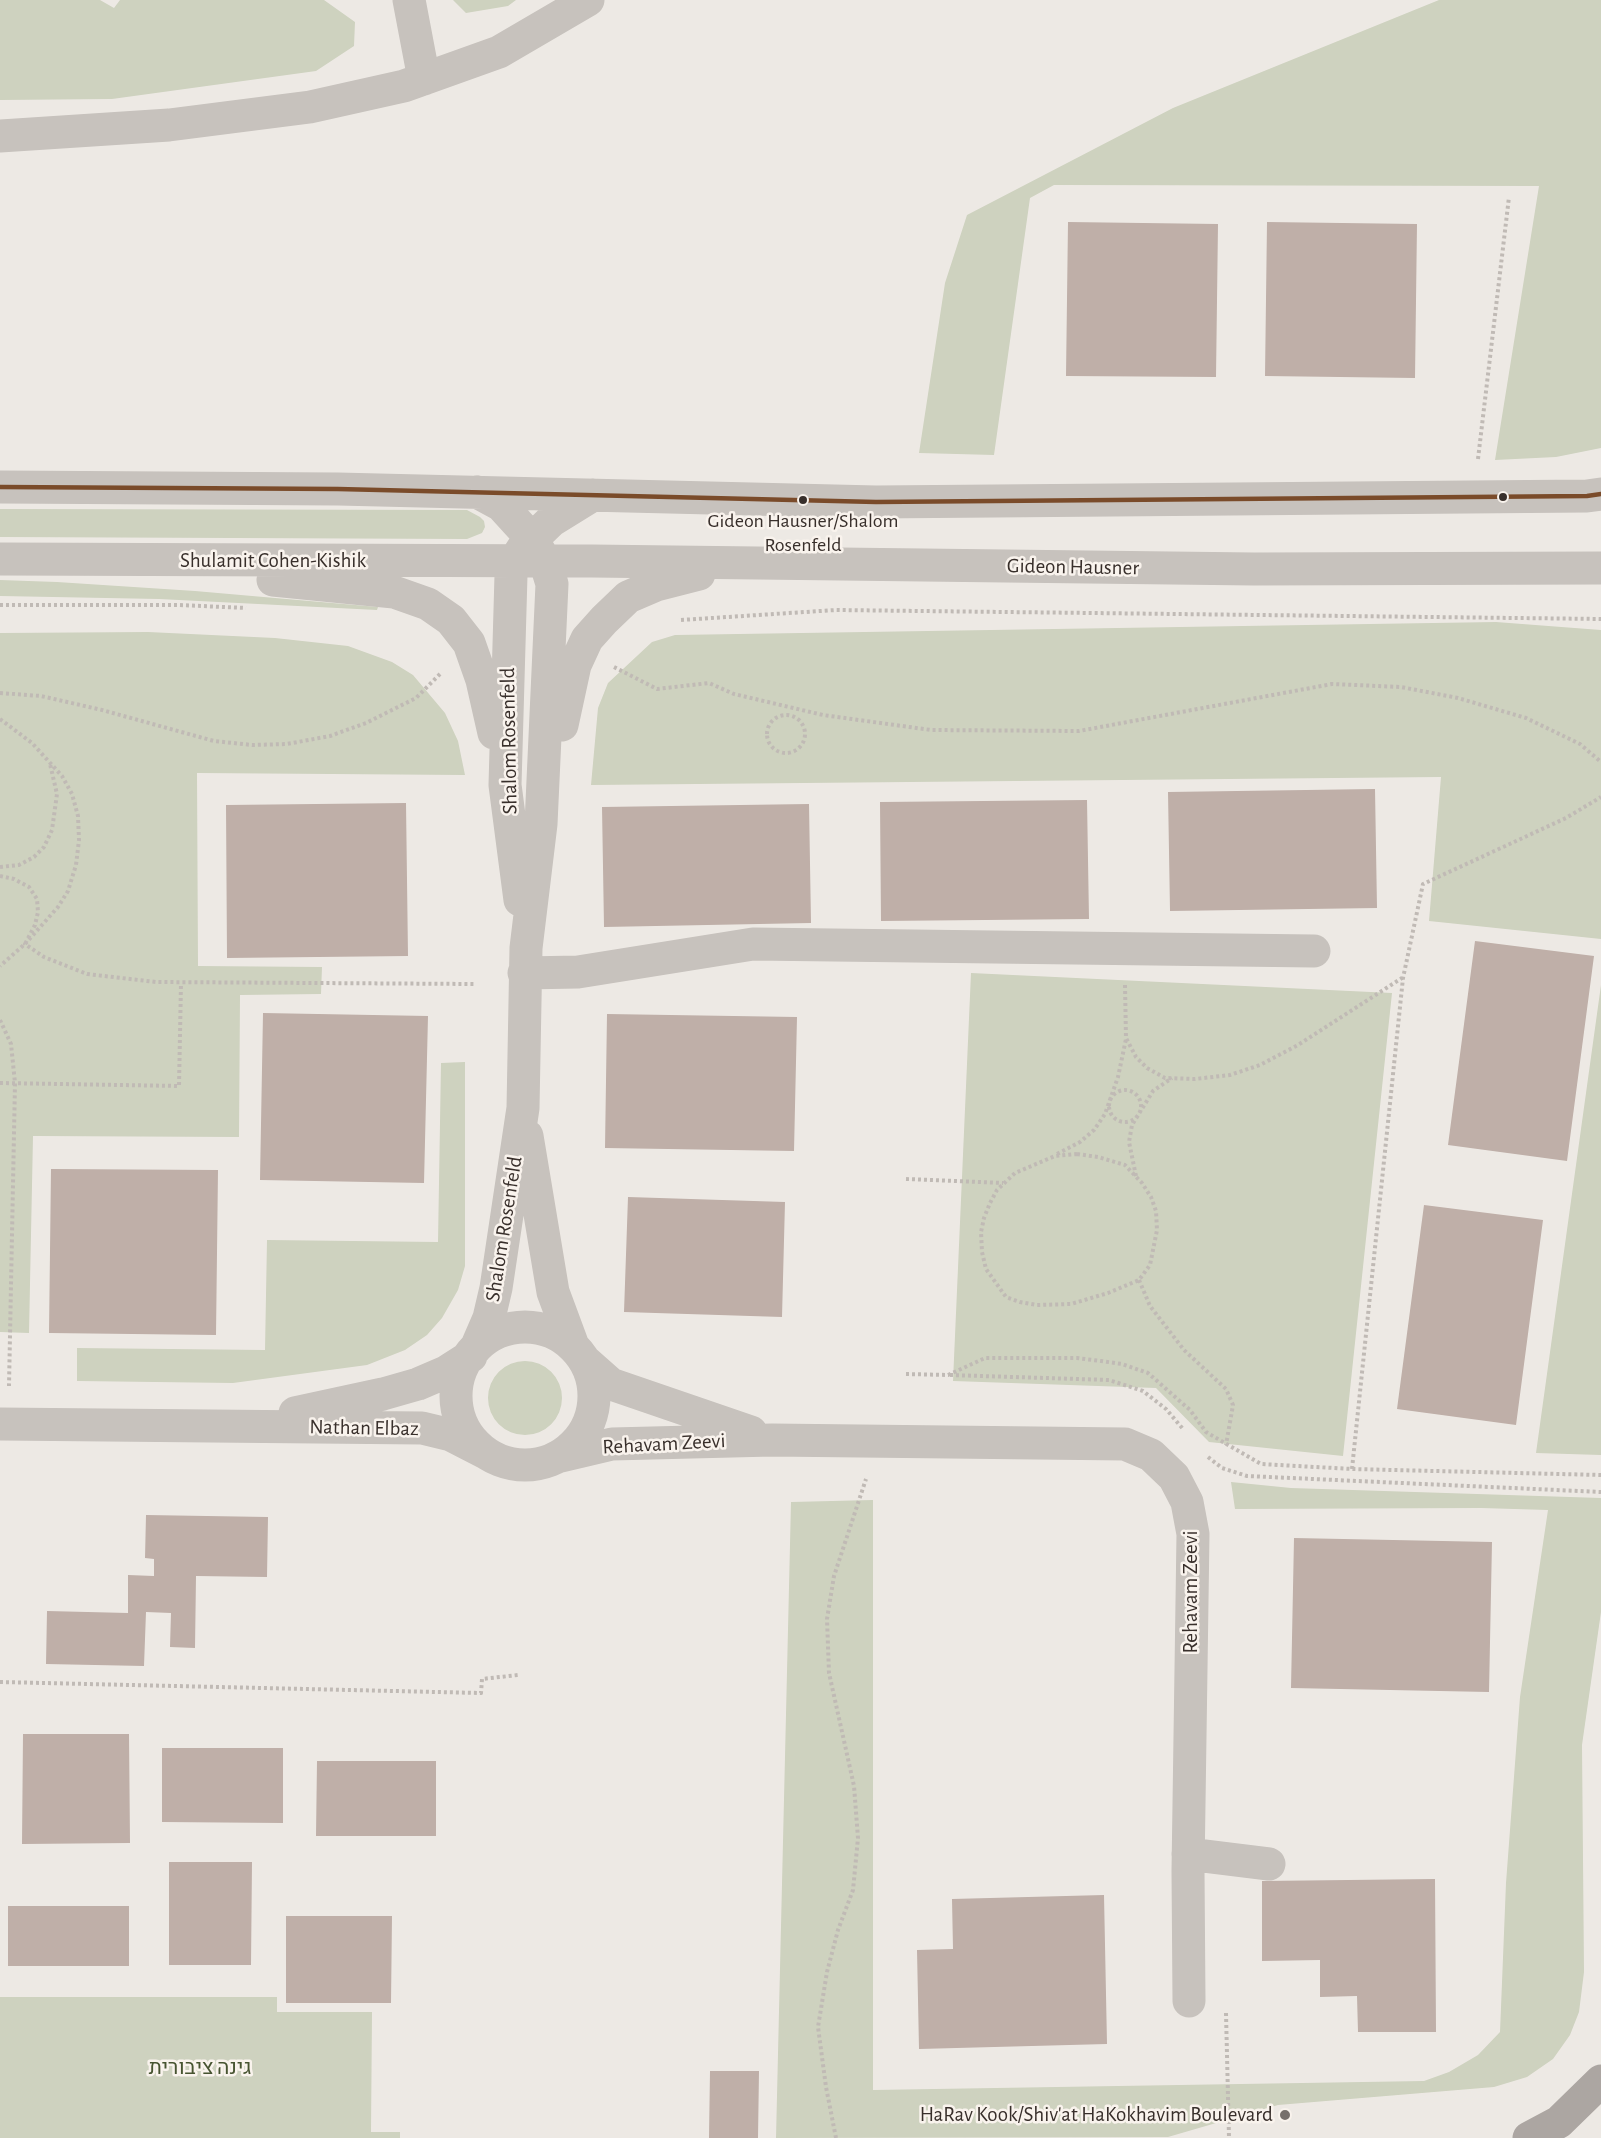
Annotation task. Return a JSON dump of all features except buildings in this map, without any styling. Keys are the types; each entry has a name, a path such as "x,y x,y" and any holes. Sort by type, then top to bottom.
{"main road":[{"path":"1529,2138 1560,2122 1601,2081"}],"street":[{"path":"409,0 424,79"},
{"path":"0,136 169,125 310,107 404,86 499,52 588,0"},
{"path":"0,487 339,489 876,502 1601,494"},
{"name":"Shalom Rosenfeld","path":"473,1352 489,1318 496,1288 523,1108 525,960 541,824 552,600 552,584 530,554 501,505 477,492"},
{"path":"530,554 551,520 593,495"},
{"name":"Shalom Rosenfeld","path":"525,960 505,785 508,607 511,575 530,554"},
{"name":"Shulamit Cohen-Kishik","path":"0,559 182,561 530,554"},
{"name":"Gideon Hausner","path":"530,554 780,564 1254,569 1601,568"},
{"path":"182,561 200,570 241,577 393,592 428,604 451,620 469,643 482,680 505,785"},
{"path":"541,824 575,665 588,639 604,620 628,597 656,585 694,575 780,564"},
{"path":"525,960 578,972 753,944 1314,951"},
{"name":"Shalom Rosenfeld","path":"523,1108 553,1292 579,1353"},
{"path":"525,1327 557,1335 579,1353 593,1379 595,1398 584,1433 572,1447 557,1457 526,1466 503,1462 486,1453 471,1439 461,1422 457,1405 457,1388 464,1367 473,1352 494,1335 509,1329 525,1327"},
{"name":"Nathan Elbaz","path":"238,1426 406,1388 446,1372 473,1352"},
{"name":"Rehavam Zeevi","path":"579,1353 611,1384 772,1440"},
{"name":"Nathan Elbaz","path":"0,1424 422,1428 452,1435 486,1453"},
{"name":"Rehavam Zeevi","path":"557,1457 612,1444 772,1440 1125,1444 1151,1455 1173,1477 1188,1502 1193,1534 1188,1863 1189,2001"},
{"path":"1188,1863 1269,1864"}],"path":[{"path":"1477,465 1509,197"},
{"path":"0,605 179,605 255,608"},
{"path":"677,621 836,610 1601,619"},
{"path":"610,665 657,688 709,683 734,694 833,717 931,730 1079,731 1332,684 1401,687 1458,698 1526,718 1580,744 1601,762"},
{"path":"0,693 40,696 102,710 214,741 252,745 287,744 330,736 366,723 416,698 443,671"},
{"path":"793,716 796,709"},
{"path":"781,715 793,716 803,724 805,737 803,743 794,752 781,753 770,746 767,741 767,728 770,722 781,715"},
{"path":"0,719 32,743 62,776 72,794 78,816 79,840 76,865 68,891 58,908 25,944 0,966"},
{"path":"0,867 19,865 34,857 44,847 52,830 57,794 48,760"},
{"path":"1352,1469 1403,978 1423,884 1566,818 1601,797"},
{"path":"0,876 14,879 29,887 37,899 38,912 35,925 25,944"},
{"path":"25,944 44,957 87,974 181,982 474,984"},
{"path":"1052,1157 1077,1154 1098,1156 1125,1165 1137,1177 1151,1197 1156,1211 1157,1230 1150,1265 1139,1280 1108,1293 1071,1304 1037,1305 1020,1302 1006,1296 986,1269 981,1232 990,1203 1004,1183 1015,1173 1080,1142 1094,1130 1105,1114 1123,1060 1126,1038 1124,949"},
{"path":"1126,1038 1136,1057 1147,1068 1165,1078 1195,1079 1230,1075 1260,1065 1298,1046 1403,978"},
{"path":"0,1083 179,1086 181,982"},
{"path":"0,1020 11,1044 15,1083 9,1390"},
{"path":"1137,1177 1129,1142 1132,1125 1153,1090 1173,1078"},
{"path":"1132,1092 1140,1100 1138,1115 1130,1121 1119,1121 1112,1115 1110,1101 1117,1093 1132,1092"},
{"path":"906,1179 1004,1183"},
{"path":"1139,1280 1150,1306 1184,1350 1227,1389 1233,1405 1226,1445"},
{"path":"948,1375 985,1358 1077,1358 1122,1364 1148,1373 1191,1410 1206,1432 1261,1464 1601,1476"},
{"path":"906,1374 1109,1380 1143,1391 1166,1409 1188,1435"},
{"path":"836,2138 818,2027 827,1972 838,1930 853,1890 858,1838 854,1786 829,1673 826,1619 834,1576 878,1442"},
{"path":"1206,1456 1222,1468 1247,1476 1601,1492"},
{"path":"0,1682 480,1693 482,1679 518,1675"}],"green space":[{"path":"0,0 100,0 114,8 120,0 324,0 355,22 354,46 316,71 112,99 0,100"},
{"path":"453,0 516,0 508,6 466,13"},
{"path":"1439,0 1601,0 1601,448 1556,457 1495,460 1539,186 1054,185 1030,198 994,455 919,453 945,283 967,215 1173,108"},
{"path":"0,509 467,510 480,517 485,527 482,533 467,539 0,537"},
{"path":"0,580 195,591 378,607 377,610 159,599 0,596"},
{"path":"1496,622 1601,630 1601,939 1429,921 1441,777 591,785 598,708 608,683 652,642 675,635"},
{"path":"148,632 275,638 348,646 392,662 413,675 445,713 458,741 465,775 197,773 198,966 322,967 321,994 240,995 239,1137 33,1136 29,1333 0,1332 0,633"},
{"path":"971,973 1392,993 1343,1456 1209,1442 1156,1388 953,1381"},
{"path":"1601,985 1601,1455 1536,1453"},
{"path":"465,1062 465,1266 458,1290 442,1318 427,1335 405,1350 367,1365 233,1383 77,1381 77,1348 265,1350 267,1240 438,1242 441,1063"},
{"path":"525,1361 539,1364 551,1372 559,1384 562,1398 559,1412 551,1424 539,1432 525,1435 511,1432 499,1424 491,1412 488,1398 491,1384 499,1372 511,1364"},
{"path":"1231,1482 1291,1488 1601,1498 1601,1612 1582,1745 1584,1972 1579,2012 1570,2035 1553,2059 1527,2077 1494,2087 1278,2105 1168,2137 776,2138 791,1502 873,1500 873,2090 1424,2081 1449,2072 1478,2055 1500,2032 1506,1883 1520,1697 1548,1510 1235,1509"},
{"name":"גינה ציבורית","path":"0,1997 277,1997 277,2012 372,2012 371,2132 400,2132 400,2138 0,2138"}],"transit line":[{"path":"0,487 338,489 876,502 1587,496 1601,494"}],"place":[{"name":"Gideon Hausner/Shalom Rosenfeld","path":"803,500"},
{"name":"HaRav Kook/Shiv'at HaKokhavim Boulevard","path":"1285,2115"}]}
